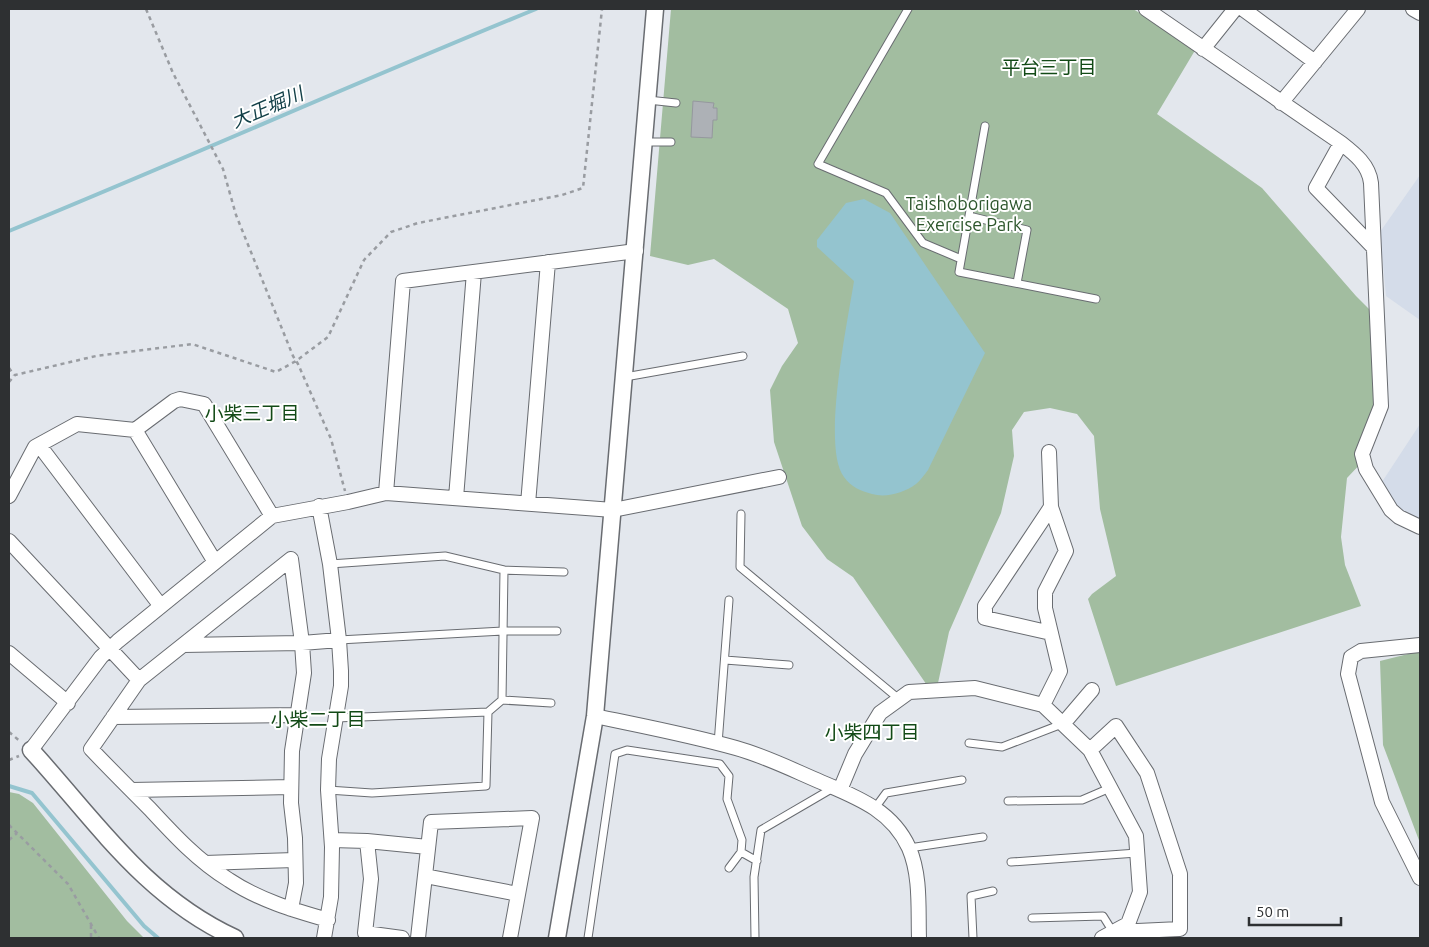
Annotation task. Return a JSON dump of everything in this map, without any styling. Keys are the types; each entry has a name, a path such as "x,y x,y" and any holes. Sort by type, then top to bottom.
{"street":[{"path":"557,938 595,716 636,251 655,9"},
{"path":"1146,9 1342,143 1365,165 1370,176 1382,406 1362,454 1366,469 1392,510 1399,517 1420,527"},
{"path":"1203,49 1235,9"},
{"path":"1243,9 1314,62"},
{"path":"1281,103 1358,9"},
{"path":"1413,9 1420,13"},
{"path":"1342,143 1316,188 1374,248"},
{"path":"386,493 403,281 636,251"},
{"path":"528,504 548,262"},
{"path":"456,498 474,272"},
{"path":"9,496 35,447 39,444 77,424 135,430 174,401 180,399 204,404 272,516"},
{"path":"135,430 215,562"},
{"path":"39,444 160,605"},
{"path":"1043,705 1060,671 1045,608 1045,592 1066,551 1051,507 1049,452"},
{"path":"235,938 182,908 151,883 115,847 31,750 101,657 160,605 272,516 319,506 348,502 386,493 613,510 780,477"},
{"path":"319,506 330,564 339,640 341,686 329,759 328,790 332,840 331,897 324,938"},
{"path":"1051,507 985,606 985,618 1051,633"},
{"path":"9,541 139,680"},
{"path":"291,909 296,883 291,787 292,751 304,673 291,559 139,680 91,749 189,850 228,880 253,894 291,909 328,920"},
{"path":"183,645 302,643 339,640"},
{"path":"1420,645 1361,651 1351,658 1348,674 1382,802 1420,878"},
{"path":"9,653 68,703"},
{"path":"837,789 855,754 880,713 909,692 975,688 1043,705 1090,750 1136,836 1140,892 1128,924 1108,935"},
{"path":"1063,724 1092,690"},
{"path":"113,717 298,715"},
{"path":"595,716 737,748 867,802 886,816 900,832 909,848 916,869 919,938"},
{"path":"1090,750 1116,726 1147,773 1180,874 1180,929 1108,935"},
{"path":"131,790 291,787"},
{"path":"418,938 431,822 532,818 510,938"},
{"path":"332,840 367,841 428,847"},
{"path":"367,841 371,879 365,933 402,938"},
{"path":"205,863 295,860"},
{"path":"425,876 518,894"}],"lane":[{"path":"908,9 818,164 886,193 923,243 961,259"},
{"path":"648,100 676,103"},
{"path":"985,126 958,272 1096,299"},
{"path":"644,142 671,142"},
{"path":"969,216 1027,230 1017,283"},
{"path":"625,377 743,356"},
{"path":"742,514 740,567 899,699"},
{"path":"330,564 445,556 504,570 564,572"},
{"path":"502,700 504,570"},
{"path":"718,744 729,600"},
{"path":"339,640 503,630 557,631"},
{"path":"725,660 789,665"},
{"path":"336,718 488,712 502,700 551,703"},
{"path":"328,790 372,794 486,786 488,712"},
{"path":"969,743 1002,747 1063,724"},
{"path":"588,938 615,754 627,750 720,764 729,776 727,799 742,840 742,852 729,868"},
{"path":"875,808 886,793 962,780"},
{"path":"1008,801 1082,800 1110,788"},
{"path":"755,938 754,877 761,830 837,789"},
{"path":"909,848 983,837"},
{"path":"742,852 757,861"},
{"path":"1011,862 1137,853"},
{"path":"973,938 971,896 993,891"},
{"path":"1032,918 1103,916 1108,935"}],"path":[{"path":"146,9 173,73 223,169 236,215 297,363 331,439 348,502"},
{"path":"9,382 15,375 96,356 192,344 276,372 297,363 328,337 364,260 391,232 418,223 562,195 583,188 602,9"},
{"path":"9,368 15,375"},
{"path":"9,826 68,884 99,938"},
{"path":"9,840 17,833"},
{"path":"91,924 91,938"}],"shaded area":[{"path":"1420,175 1420,320 1386,296 1380,232"},
{"path":"1420,424 1420,523 1400,514 1380,485"}],"green space":[{"name":"Taishoborigawa Exercise Park","path":"671,9 1133,9 1197,47 1157,114 1262,188 1356,296 1380,320 1383,421 1364,460 1347,478 1341,537 1345,565 1361,606 1116,686 1088,599 1116,576 1100,509 1094,436 1077,414 1050,408 1024,412 1012,430 1014,456 1001,513 949,632 935,697 853,577 827,559 802,526 774,442 770,390 782,366 798,343 788,309 714,259 688,265 650,256"},
{"path":"1420,651 1420,843 1383,745 1380,661"},
{"path":"9,792 19,794 33,803 127,921 144,938 9,938"}],"water":[{"path":"864,199 890,213 985,353 928,470 911,487 889,495 872,494 853,486 844,477 838,462 835,439 835,412 842,352 854,281 817,247 817,240 846,203"}],"building":[{"path":"693,101 714,103 713,108 717,108 717,120 713,120 712,138 691,137"}],"waterway":[{"name":"大正堀川","path":"9,231 536,9"},
{"path":"9,786 32,793 144,926 158,938"}],"district":[{"name":"平台三丁目","path":"1049,67"},
{"name":"小柴三丁目","path":"252,413"},
{"name":"小柴二丁目","path":"318,719"},
{"name":"小柴四丁目","path":"872,732"}]}
